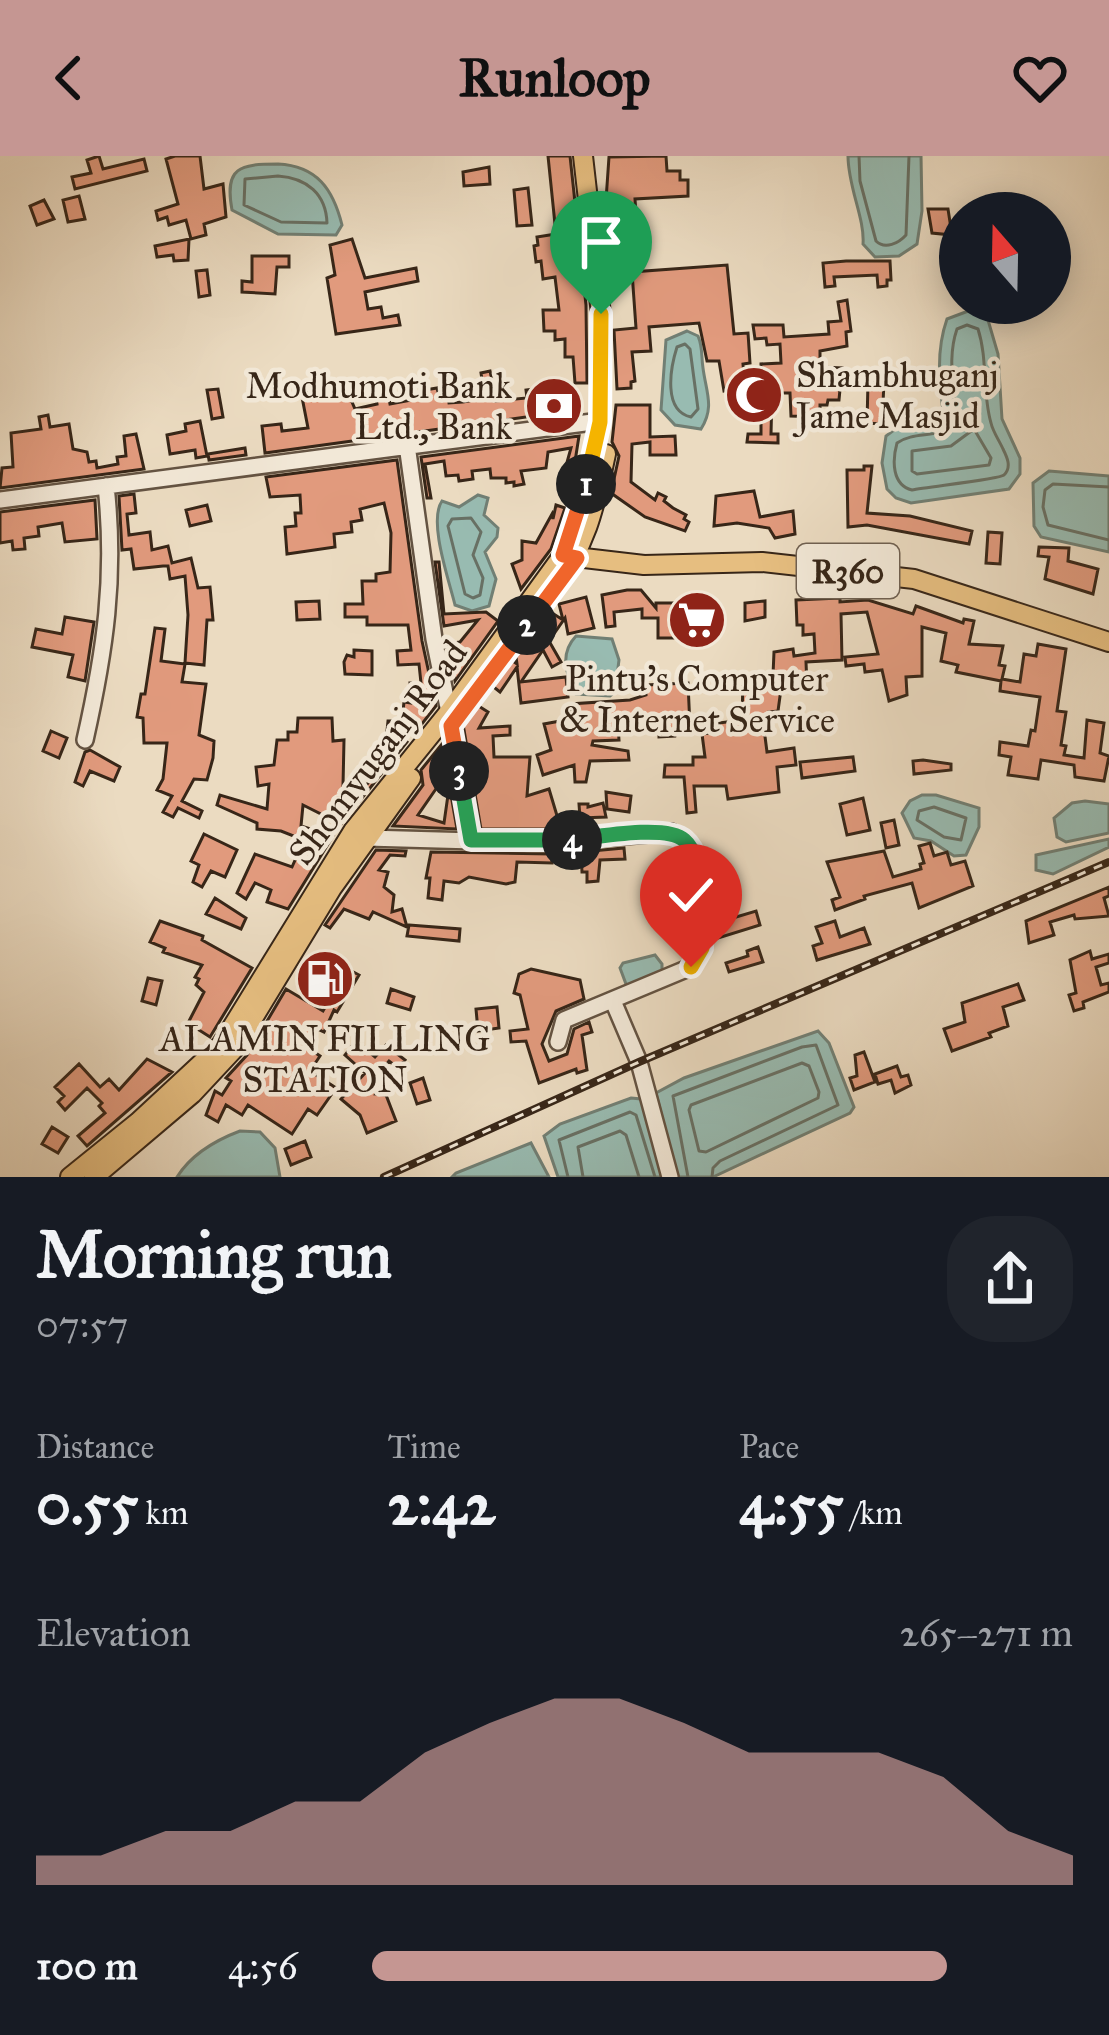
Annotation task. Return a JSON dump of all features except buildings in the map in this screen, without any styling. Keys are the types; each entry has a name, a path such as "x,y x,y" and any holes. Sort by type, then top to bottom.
{"main road":[{"name":"Shomvuganj Road","path":"570,557 600,422 601,314 584,156"},
{"name":"Shomvuganj Road","path":"94,1177 192,1094 235,1048 367,838 570,557 595,506 611,428 609,313 596,156"},
{"name":"R360","path":"570,557 644,565 762,562 914,579 1109,642"},
{"name":"Shomvuganj Road","path":"70,1177 221,1045 353,831 450,719"}],"street":[{"path":"0,500 600,422"},
{"path":"407,445 434,639 471,840"},
{"path":"85,740 108,622 112,557 106,486"},
{"path":"367,838 542,843 670,832 687,841 698,866 704,927 702,948 691,967 564,1020 557,1042"},
{"path":"613,1000 639,1062 670,1177"}],"water":[{"path":"848,156 921,156 917,244 899,256 875,257 863,244"},
{"path":"278,164 303,169 328,190 342,225 336,235 278,234 232,210 230,185 238,171"},
{"path":"945,324 989,324 998,354 1002,419 1020,458 1020,474 1009,489 911,503 887,489 882,463 886,436 902,424 944,420"},
{"path":"687,331 698,336 701,348 709,406 701,429 675,425 661,410 666,340"},
{"path":"1049,471 1109,476 1109,552 1041,537 1034,526 1033,483"},
{"path":"478,495 488,498 484,515 498,528 485,552 496,579 489,606 472,611 455,605 437,522 442,501 459,507"},
{"path":"576,636 612,639 619,660 615,692 610,696 576,694 566,664 567,650"},
{"path":"922,795 979,808 979,827 966,855 954,856 931,841 914,838 902,813"},
{"path":"1072,803 1109,804 1109,833 1066,842 1057,837 1054,818"},
{"path":"1109,839 1109,847 1053,874 1036,870 1036,855"},
{"path":"655,955 662,973 633,987 626,984 620,968 623,963"},
{"path":"818,1031 829,1043 854,1107 850,1113 713,1177 677,1177 656,1093 684,1078"},
{"path":"631,1098 641,1099 646,1108 667,1177 558,1177 544,1136 560,1124"},
{"path":"240,1131 260,1132 275,1148 280,1177 177,1177 205,1149"},
{"path":"531,1143 549,1177 452,1177 456,1173"}],"railway":[{"path":"384,1177 639,1062 1109,862"}],"place":[{"name":"Shambhuganj Jame Masjid","path":"754,395"},
{"name":"Modhumoti Bank Ltd., Bank","path":"554,406"},
{"name":"Pintu's Computer & Internet Service","path":"697,620"},
{"name":"ALAMIN FILLING STATION","path":"325,979"}],"route":[{"path":"601,314 600,422 582,502 563,555 577,558 451,726 471,840 542,843 670,832 687,841 698,866 704,927 702,948 691,967"}]}
